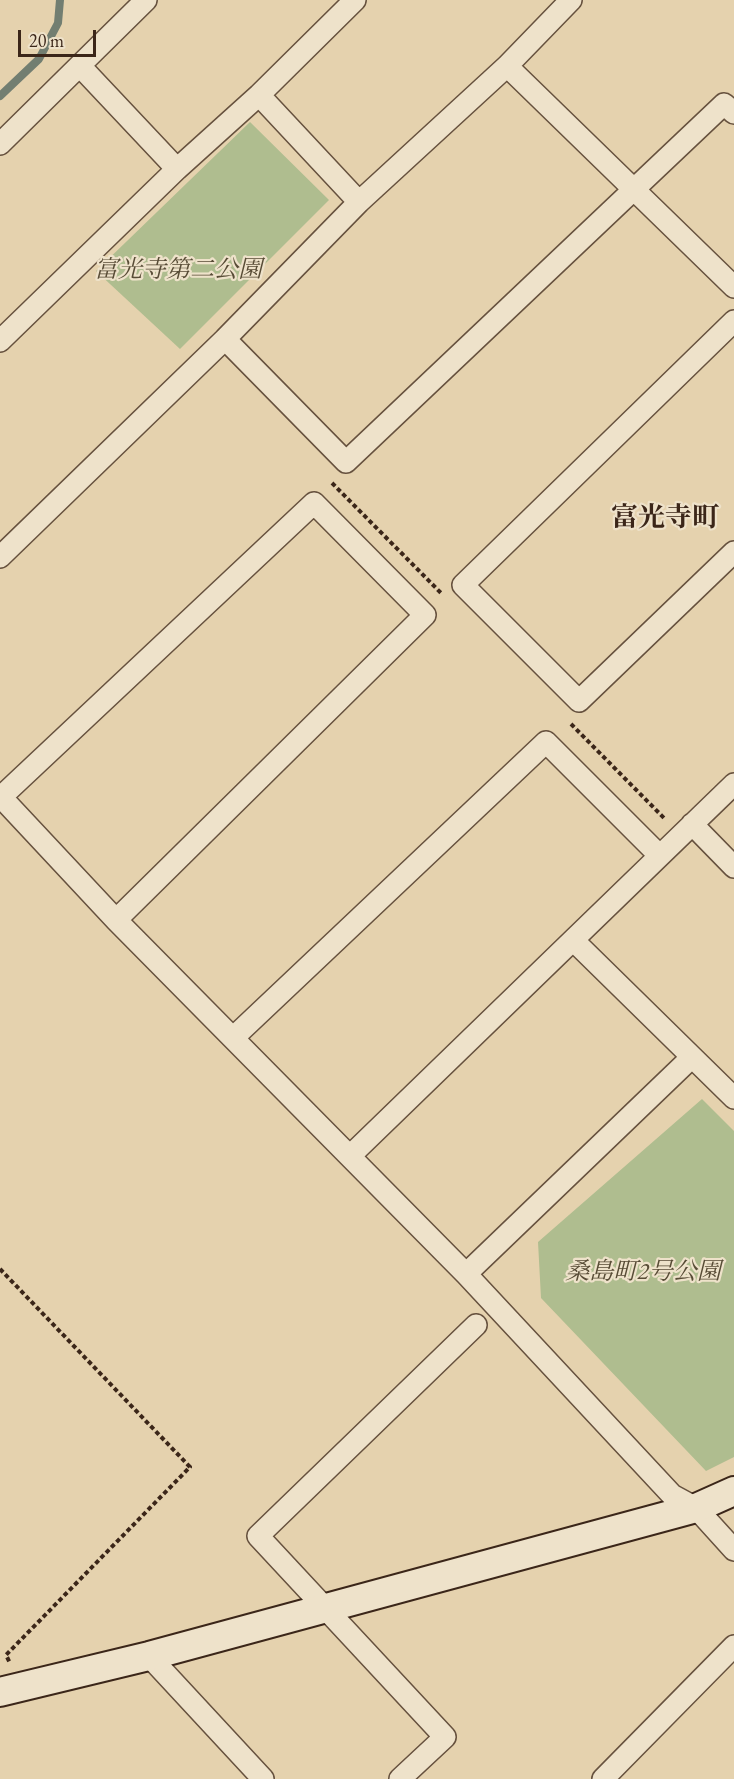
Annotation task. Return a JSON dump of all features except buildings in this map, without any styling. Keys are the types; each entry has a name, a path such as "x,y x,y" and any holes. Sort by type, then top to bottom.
{"street":[{"path":"0,144 146,0"},
{"path":"0,341 177,169 259,95 355,0"},
{"path":"0,557 225,339 359,202 507,66 571,0"},
{"path":"80,66 177,169"},
{"path":"507,66 734,287"},
{"path":"259,95 359,202"},
{"path":"225,339 346,462 632,188 724,104 734,113"},
{"path":"734,321 463,585 579,701 734,552"},
{"path":"116,920 425,615 314,503 1,796 116,920 351,1155 466,1274 672,1495 696,1509 734,1550"},
{"path":"234,1037 546,742 659,855"},
{"path":"351,1155 734,784"},
{"path":"692,824 734,867"},
{"path":"574,941 734,1098"},
{"path":"466,1274 692,1057"},
{"path":"400,1779 445,1737 258,1536 476,1325"},
{"path":"12,1690 149,1656 696,1509 734,1491"},
{"path":"603,1779 734,1646"},
{"path":"149,1656 263,1779"}],"path":[{"path":"0,1269 190,1467 6,1655 12,1690"}],"green space":[{"name":"富光寺第二公園","path":"250,122 329,200 180,349 96,271"},
{"name":"桑島町2号公園","path":"702,1099 734,1131 734,1457 706,1471 541,1298 538,1242"}],"waterway":[{"path":"0,96 39,59 58,23 60,0"}],"district":[{"name":"富光寺町","path":"665,519"}]}
